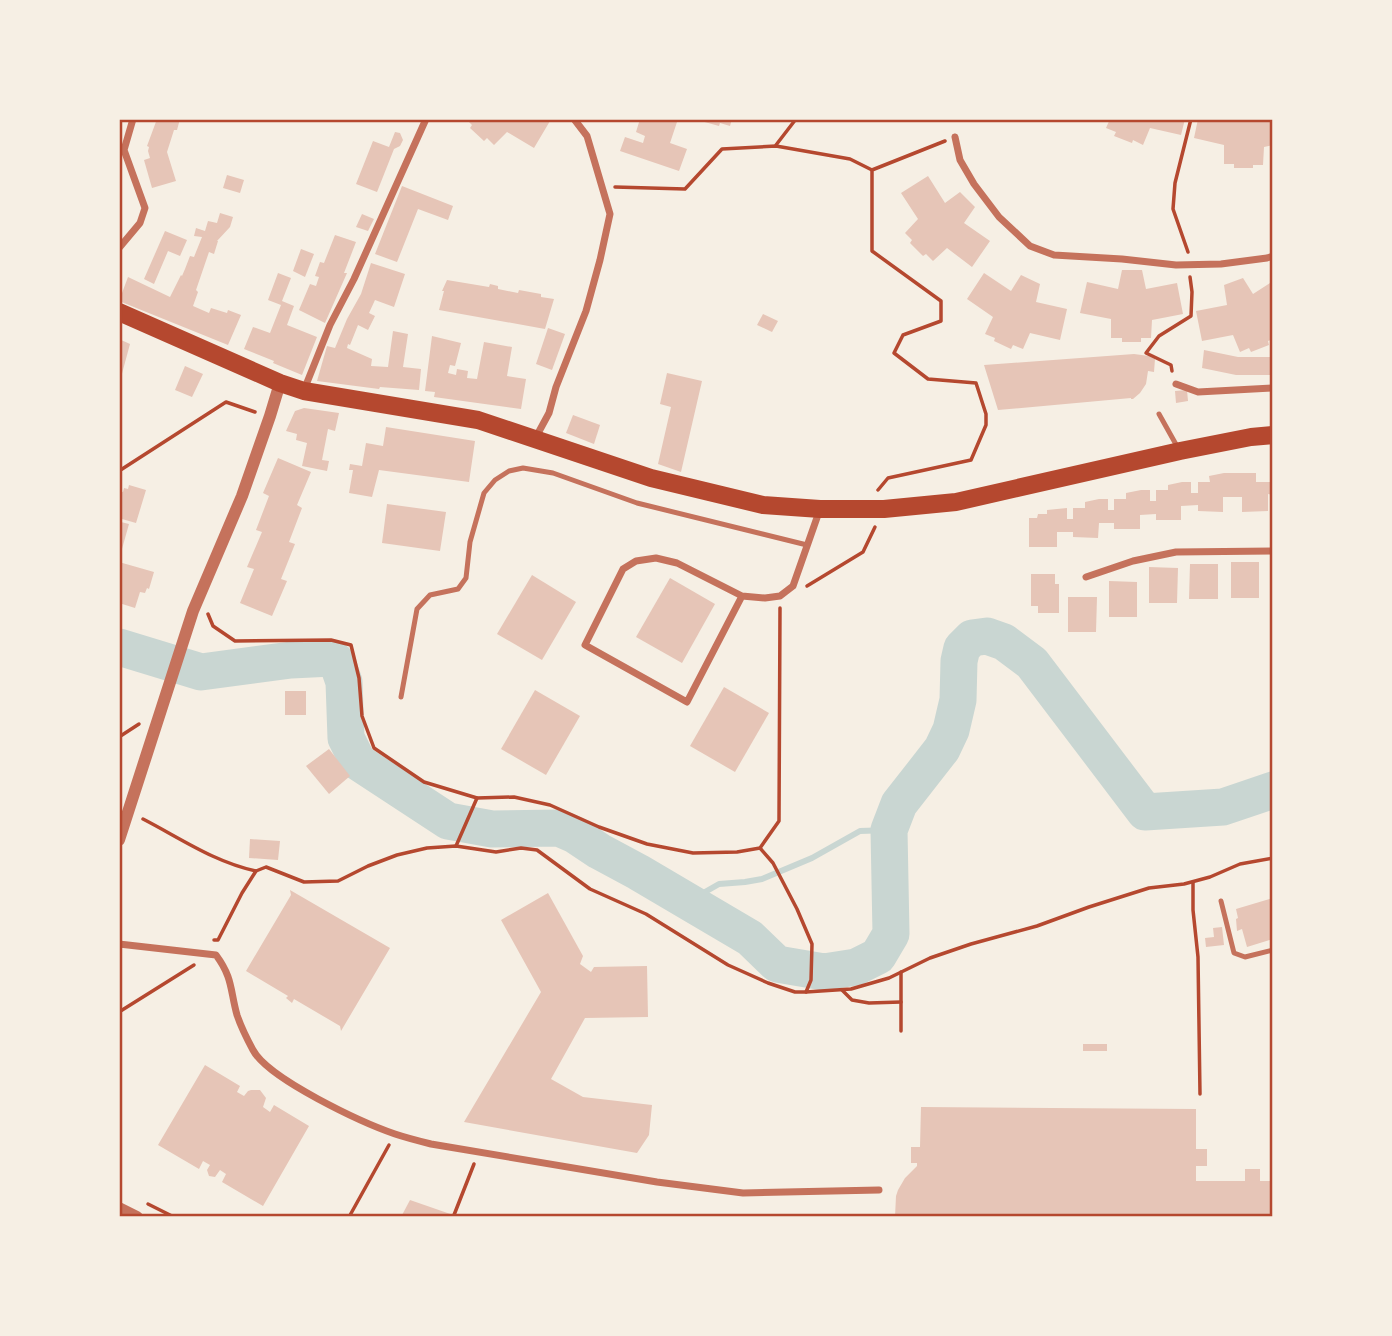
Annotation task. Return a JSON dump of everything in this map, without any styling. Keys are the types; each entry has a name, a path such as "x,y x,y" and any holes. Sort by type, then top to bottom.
{"main road":[{"path":"119,312 304,391 478,420 651,478 763,506 884,509 956,502 1180,451 1273,435"}],"street":[{"path":"119,248 140,223 145,208 124,150 134,119"},
{"path":"304,391 330,325 354,279 426,119"},
{"path":"535,439 549,413 556,387 586,311 610,214 587,136 574,119"},
{"path":"955,137 960,160 999,217 1030,246 1054,256 1176,265 1221,264 1273,256"},
{"path":"119,839 193,611 242,496 281,383"},
{"path":"1176,384 1198,392 1273,388"},
{"path":"742,596 688,702 585,645 624,569 636,561 656,558 677,563 742,596 780,596 793,586 820,509"},
{"path":"1086,577 1133,561 1176,552 1273,551"},
{"path":"119,944 216,956 225,967 237,1015 254,1053 281,1078 353,1117 396,1134 431,1144 478,1152 657,1182 743,1193 878,1190"},
{"path":"119,1208 137,1217"}],"lane":[{"path":"1159,414 1180,451"},
{"path":"401,697 416,609 430,595 458,589 466,578 470,542 484,493 495,480 509,471 523,468 554,473 637,503 807,545"},
{"path":"1221,901 1234,953 1245,957 1273,950"}],"path":[{"path":"776,146 796,119"},
{"path":"602,187 685,189 722,149 776,146 850,159 872,170 955,137"},
{"path":"872,170 872,251 941,301 941,321 903,335 894,353 928,379 976,383 986,414 986,425 971,460 888,478 877,492"},
{"path":"119,471 226,402 270,416"},
{"path":"806,586 863,552 874,527"},
{"path":"199,597 213,626 235,641 331,640 351,645 359,678 362,716 374,748 424,782 477,798 514,797 550,805 599,827 647,844 694,853 737,852 760,848 779,821 780,607"},
{"path":"456,846 477,798"},
{"path":"128,813 163,829 194,848 238,867 256,871 266,867 304,882 338,881 397,855 427,848 456,846 496,852 521,848 537,850 590,890 646,914 728,965 795,992 851,989 889,978 930,958 1037,926 1089,906 1150,888 1193,882 1240,864 1273,858"},
{"path":"760,848 773,863 812,944 811,980 806,992"},
{"path":"119,1012 194,967 198,939 218,940 256,871"},
{"path":"1193,882 1198,957 1200,1094"},
{"path":"901,972 901,1031"},
{"path":"842,990 852,1000 869,1003 901,1002"},
{"path":"349,1217 396,1134"},
{"path":"453,1214 478,1152"}],"building":[{"path":"157,119 180,119 167,152 176,181 152,188 144,160 150,158 147,146"},
{"path":"466,119 550,121 534,148 507,132 494,145 487,138 484,141 470,128 472,125"},
{"path":"640,119 678,119 670,143 687,149 679,171 620,151 625,137 643,143 645,136 636,132"},
{"path":"701,119 732,119 730,126 720,123 719,126"},
{"path":"1110,119 1185,119 1181,135 1150,128 1143,145 1114,136 1116,132 1106,128"},
{"path":"1198,119 1273,119 1273,145 1264,147 1263,165 1234,168 1234,164 1224,164 1224,145 1194,138"},
{"path":"395,132 400,133 403,140 400,146 394,149 377,192 356,184 373,141 389,147"},
{"path":"227,175 244,180 240,193 223,188"},
{"path":"928,176 945,203 960,192 975,207 964,223 990,241 972,267 947,248 933,261 926,254 923,256 910,243 912,240 905,233 918,219 901,193"},
{"path":"402,186 453,206 448,220 418,209 397,262 375,254"},
{"path":"220,213 233,217 230,227 217,241 214,254 209,252 193,306 209,313 211,308 241,315 228,345 119,301 128,277 170,297 190,256 194,257 202,237 194,236 196,228 205,231 208,221 217,223"},
{"path":"362,214 374,219 368,231 356,227"},
{"path":"165,231 187,240 180,256 168,251 154,284 144,279"},
{"path":"335,235 356,242 344,273 347,273 325,323 299,310 310,284 316,286 319,277 315,276 320,262 324,263"},
{"path":"301,249 314,254 305,277 293,271"},
{"path":"371,263 405,274 394,307 375,300 369,313 375,316 368,330 358,325 347,348 372,359 371,366 388,367 393,331 408,334 403,367 421,369 419,390 379,389 317,381 327,346 335,348 361,294"},
{"path":"1122,270 1142,270 1146,289 1177,283 1183,314 1152,320 1151,338 1141,338 1141,342 1122,342 1122,338 1111,338 1111,319 1080,313 1087,282 1118,289"},
{"path":"278,273 291,278 282,301 294,306 287,325 317,337 302,375 244,349 253,327 270,333 281,305 268,300"},
{"path":"984,273 1011,291 1021,275 1040,284 1036,302 1067,309 1060,340 1030,333 1023,349 1013,345 1011,349 985,334 993,317 967,299"},
{"path":"1243,278 1253,294 1273,281 1273,318 1270,320 1273,339 1268,341 1269,345 1251,352 1249,348 1240,352 1233,335 1202,341 1196,311 1227,305 1224,285"},
{"path":"447,280 489,287 490,284 498,286 498,289 518,293 519,290 554,299 545,329 439,310"},
{"path":"763,314 778,321 772,332 757,325"},
{"path":"548,328 565,334 552,370 536,364"},
{"path":"432,336 461,343 455,366 450,365 448,373 456,375 457,369 468,371 467,378 477,379 484,342 512,347 507,376 526,379 521,409 434,397 435,392 425,391"},
{"path":"119,339 130,344 120,381 119,381"},
{"path":"1204,350 1238,357 1273,357 1273,375 1236,375 1202,368"},
{"path":"1134,354 1155,359 1154,372 1148,371 1146,384 1133,399 998,410 984,365"},
{"path":"185,366 203,374 192,397 175,390"},
{"path":"667,373 702,381 681,472 658,464 671,407 660,404"},
{"path":"1187,390 1188,401 1176,403 1175,391"},
{"path":"304,408 339,413 335,431 328,429 322,460 329,461 327,471 302,466 307,443 296,440 297,434 286,431 295,411"},
{"path":"573,415 600,425 594,444 566,433"},
{"path":"386,427 475,441 469,482 379,470 372,497 349,493 353,470 349,470 350,464 362,466 366,443 383,446"},
{"path":"278,458 311,472 297,505 302,508 289,542 295,544 281,579 287,581 272,616 240,603 254,569 247,567 262,532 256,530 269,496 263,493"},
{"path":"1256,473 1256,482 1273,482 1273,495 1268,494 1268,511 1242,512 1242,497 1223,497 1223,512 1198,511 1198,505 1181,506 1181,520 1156,520 1156,514 1140,515 1140,529 1114,529 1114,523 1099,523 1098,538 1073,537 1073,532 1057,532 1057,547 1029,547 1029,518 1047,514 1047,510 1067,508 1067,519 1073,519 1073,508 1085,508 1085,502 1108,499 1108,510 1114,510 1114,499 1126,499 1126,493 1150,490 1150,501 1156,501 1156,490 1168,490 1168,485 1182,482 1191,482 1191,493 1198,493 1198,482 1210,482 1209,476"},
{"path":"129,485 146,490 136,523 122,519 121,522 129,524 120,556 119,491 128,489"},
{"path":"387,504 446,512 440,551 382,543"},
{"path":"119,562 154,572 149,589 147,588 145,593 140,592 135,608 119,603"},
{"path":"1231,562 1259,562 1259,598 1231,598"},
{"path":"1190,564 1218,564 1218,599 1189,599"},
{"path":"1149,567 1178,568 1177,603 1149,603"},
{"path":"1031,574 1055,574 1055,584 1059,584 1059,613 1038,613 1038,606 1031,606"},
{"path":"532,575 576,602 542,660 497,634"},
{"path":"670,578 715,604 682,663 636,637"},
{"path":"1109,581 1137,582 1137,617 1109,617"},
{"path":"1068,597 1097,597 1096,632 1068,632"},
{"path":"724,687 769,713 735,772 690,746"},
{"path":"535,690 580,716 546,775 501,749"},
{"path":"285,691 306,691 306,715 285,715"},
{"path":"329,749 350,776 329,794 306,766"},
{"path":"250,839 280,841 278,860 249,858"},
{"path":"290,890 390,948 341,1031 340,1026 294,999 292,1003 286,998 288,996 246,971 291,895"},
{"path":"548,893 583,956 580,964 591,972 594,967 647,966 648,1017 585,1018 551,1079 583,1097 652,1105 649,1135 637,1153 464,1122 541,992 501,920"},
{"path":"1273,898 1273,939 1247,947 1242,929 1237,931 1236,909"},
{"path":"1222,927 1224,945 1206,947 1205,938 1214,937 1213,928"},
{"path":"1083,1044 1107,1044 1107,1051 1083,1051"},
{"path":"205,1065 240,1086 237,1092 244,1096 248,1091 260,1090 266,1098 263,1107 270,1112 274,1105 309,1126 263,1206 222,1182 226,1174 220,1170 215,1177 209,1176 207,1170 210,1165 203,1161 199,1169 158,1145"},
{"path":"921,1107 1196,1109 1196,1149 1207,1149 1207,1166 1196,1166 1196,1181 1245,1181 1245,1169 1260,1169 1260,1181 1273,1181 1273,1217 895,1217 898,1190 917,1166 917,1163 911,1163 911,1147 920,1147"},
{"path":"410,1200 459,1217 401,1217"}],"waterway":[{"path":"119,647 201,672 291,660 332,658 337,662 344,682 346,738 358,762 448,821 492,829 559,828 750,938 777,964 824,972 856,967 878,956 891,934 889,830 899,804 942,749 951,730 958,700 959,661 962,648 972,638 987,636 1004,642 1032,663 1145,812 1223,807 1273,790"},
{"path":"695,905 705,892 719,884 762,879 812,858 860,831 889,830"}]}
